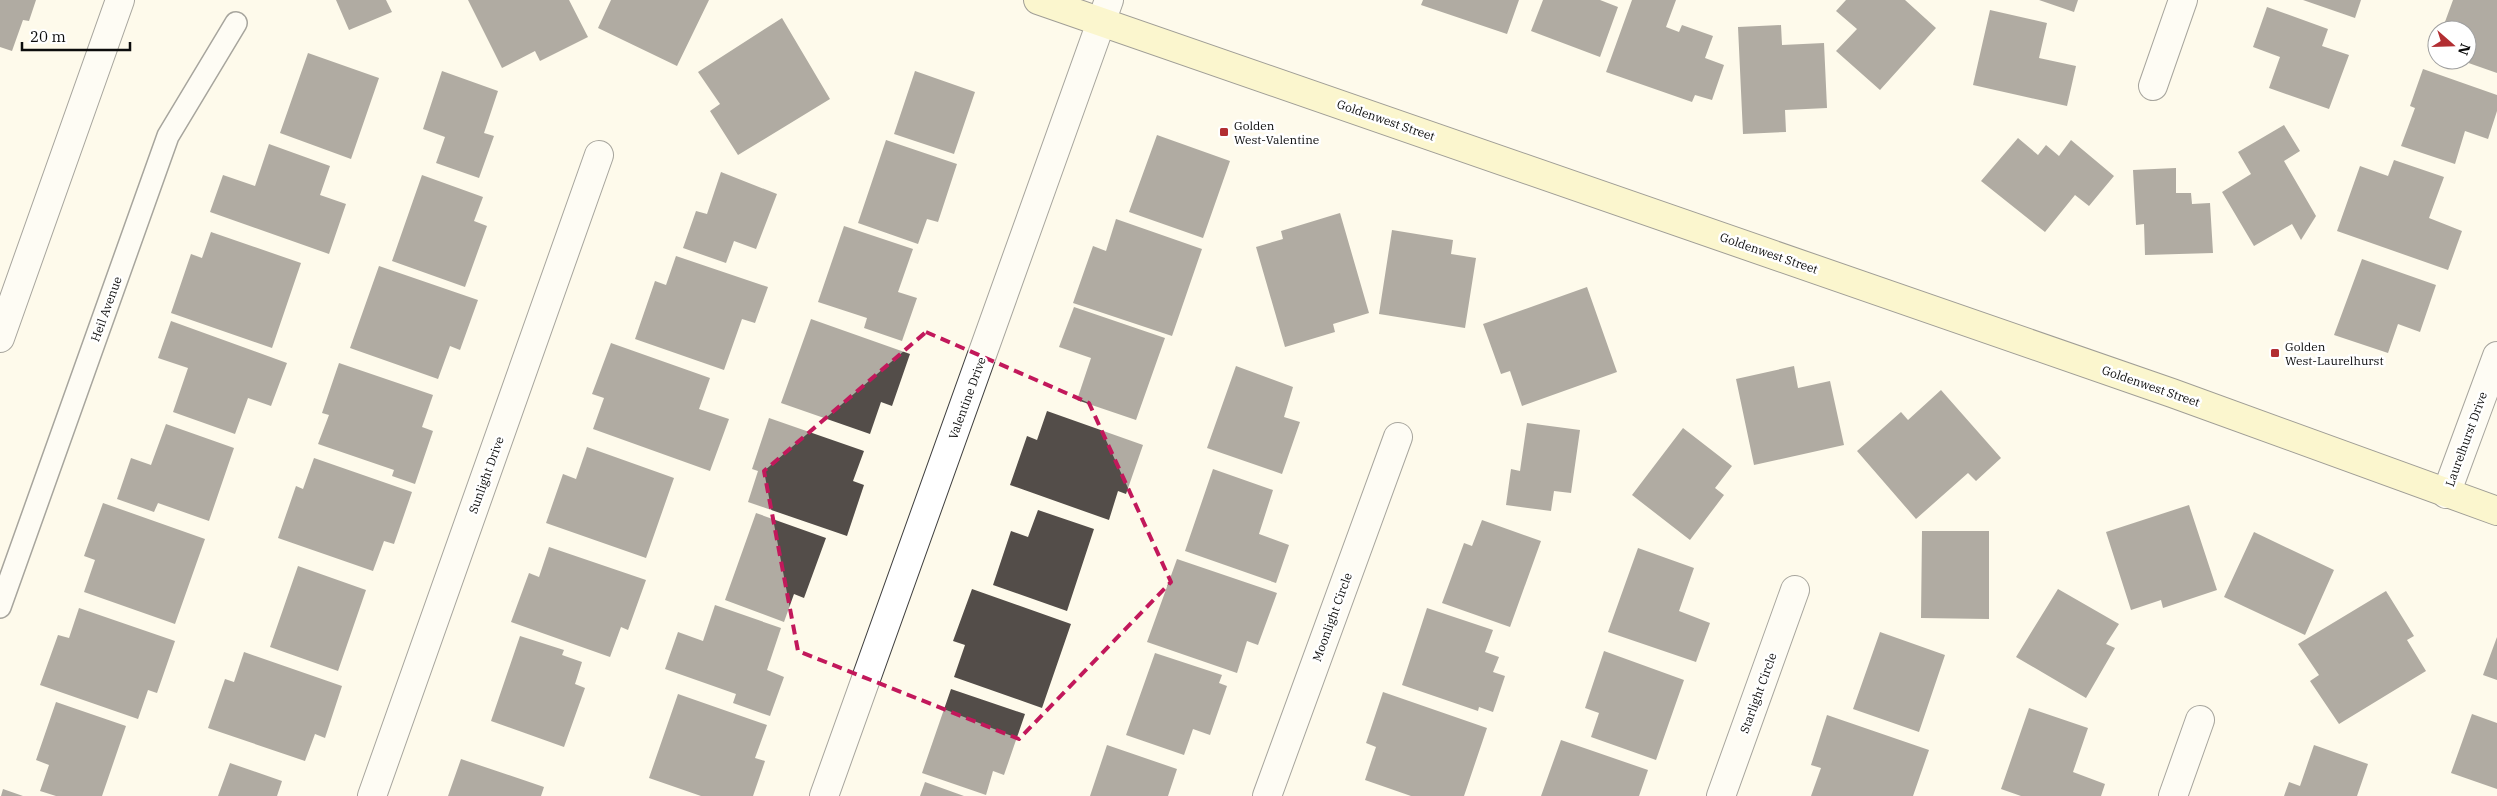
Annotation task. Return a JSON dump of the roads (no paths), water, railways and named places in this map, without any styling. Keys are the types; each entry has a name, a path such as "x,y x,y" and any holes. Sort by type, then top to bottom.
{"main road":[{"name":"Goldenwest Street","path":"1038,0 1106,10 2497,511"}],"street":[{"path":"0,338 120,0"},
{"path":"2153,86 2183,0"},
{"name":"Valentine Drive","path":"824,796 1106,10"},
{"name":"Sunlight Drive","path":"372,796 599,155"},
{"name":"Laurelhurst Drive","path":"2446,494 2497,356"},
{"name":"Moonlight Circle","path":"1267,796 1398,437"},
{"name":"Starlight Circle","path":"1721,796 1795,590"},
{"path":"2173,796 2200,720"}],"lane":[{"name":"Heil Avenue","path":"0,607 168,136 236,23"}],"place":[{"name":"Golden West-Valentine","path":"1224,132"},
{"name":"Golden West-Laurelhurst","path":"2275,353"}]}
